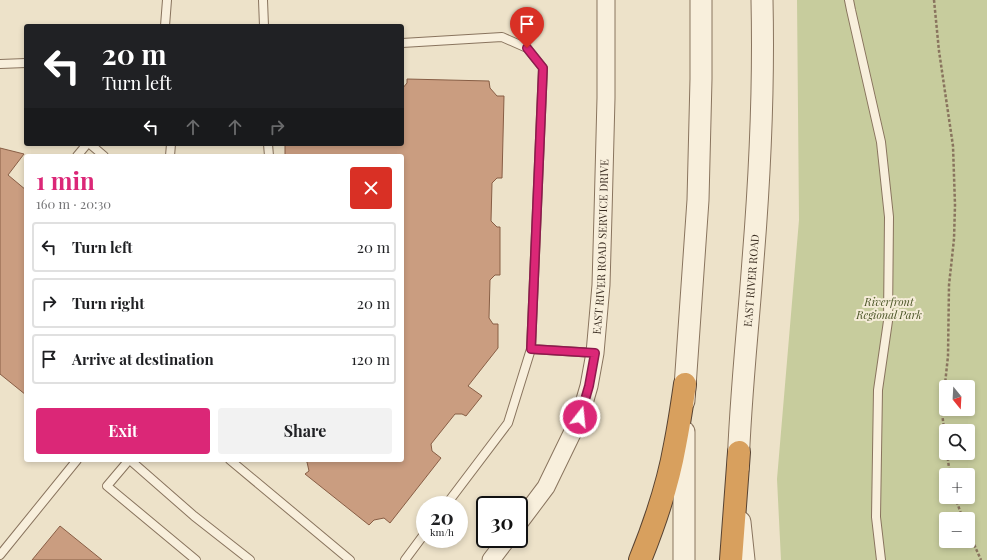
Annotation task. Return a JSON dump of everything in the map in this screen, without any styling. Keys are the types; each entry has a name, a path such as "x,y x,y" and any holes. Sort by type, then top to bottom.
{"highway":[{"path":"640,560 657,518 668,479 685,384"},
{"path":"731,560 739,452"}],"street":[{"name":"EAST RIVER ROAD SERVICE DRIVE","path":"528,511 546,487 580,417 589,386 595,353 601,285 603,222 606,98 606,0"},
{"path":"684,560 683,462 685,384 698,207 701,92 701,0"},
{"name":"EAST RIVER ROAD","path":"744,560 739,511 739,452 762,113 762,0"},
{"path":"491,560 500,548"}],"lane":[{"path":"165,24 166,0"},
{"path":"263,0 264,24"},
{"path":"849,0 850,10 881,142 889,218 888,321 878,390 876,517 881,560"},
{"path":"404,43 502,37 527,48 543,68 531,349 508,423 453,496"},
{"path":"0,64 24,64"},
{"path":"79,154 86,146"},
{"path":"91,146 101,154"},
{"path":"531,349 595,353"},
{"path":"0,555 75,462"},
{"path":"127,462 107,486 196,560"},
{"path":"131,462 194,516 250,560"},
{"path":"232,462 350,560"},
{"path":"405,560 416,545"}],"path":[{"path":"934,0 939,51 953,146 955,205 954,239 949,285 948,356 942,412 943,424"},
{"path":"975,547 981,560"}],"green space":[{"name":"Riverfront Regional Park","path":"797,0 987,0 987,560 781,560 777,479 799,220"}],"building":[{"path":"407,79 489,81 490,88 497,96 504,96 502,178 497,178 492,183 491,221 497,227 500,227 500,275 495,275 490,280 489,318 493,324 498,324 498,348 468,386 482,396 466,416 462,414 455,414 431,444 432,451 441,458 390,523 384,518 374,520 369,525 305,474 309,471 307,462 404,462 404,154 285,154 285,146 404,146 404,87 407,83"},
{"path":"0,148 24,154 8,175 24,188 24,393 0,374"},
{"path":"60,526 102,560 32,560"}],"route":[{"path":"527,48 543,68 531,349 595,353 589,386 580,417"}]}
